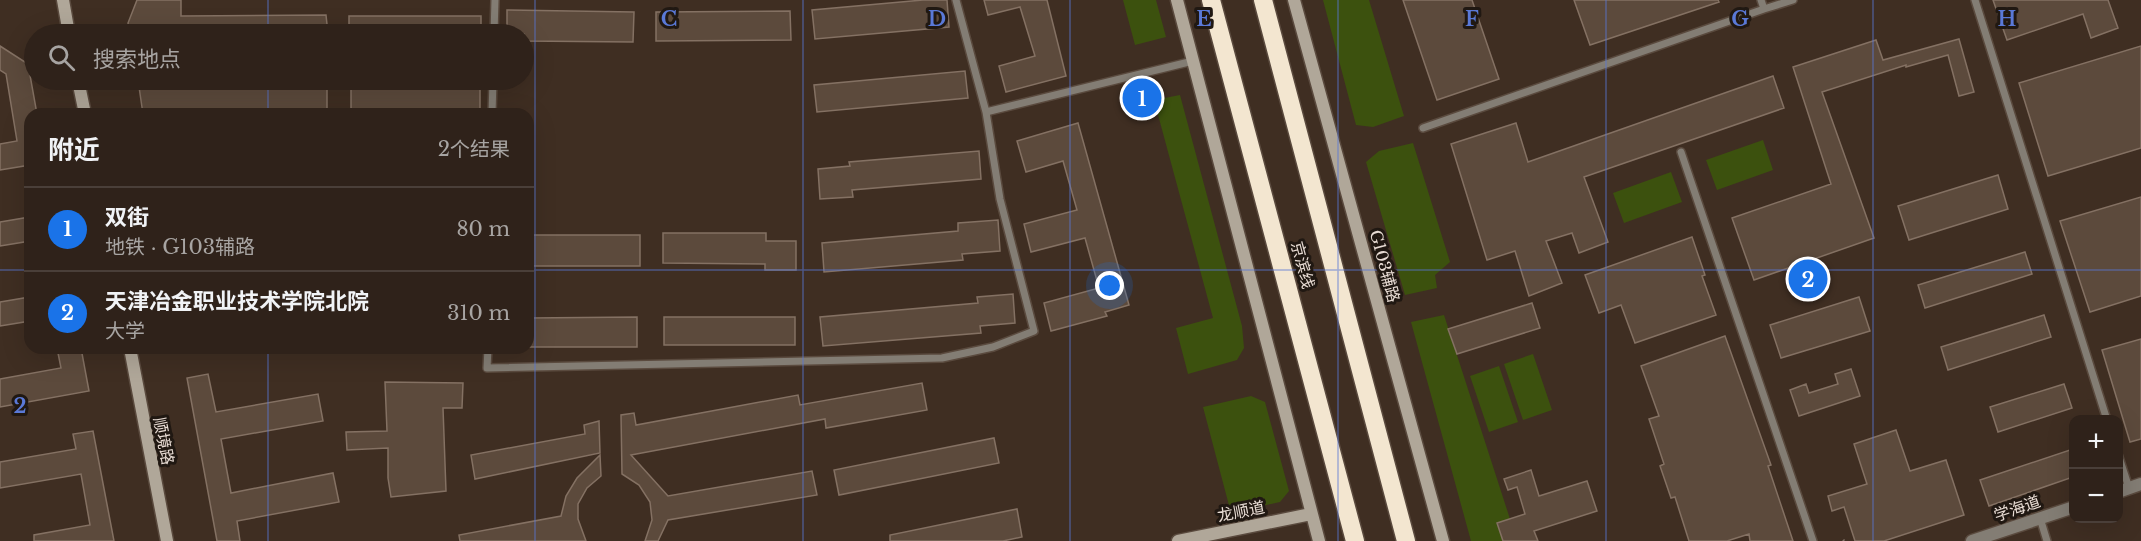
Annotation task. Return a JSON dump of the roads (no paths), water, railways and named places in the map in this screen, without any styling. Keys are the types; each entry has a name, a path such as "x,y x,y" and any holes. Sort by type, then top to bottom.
{"highway":[{"name":"京滨线","path":"1211,0 1355,541"},
{"name":"京滨线","path":"1263,0 1406,541"}],"street":[{"path":"63,0 67,24"},
{"path":"1177,0 1318,541"},
{"name":"G103辅路","path":"1294,0 1443,541"},
{"path":"80,90 84,108"},
{"name":"顺境路","path":"131,354 167,541"},
{"name":"学海道","path":"1972,541 2069,508"},
{"name":"龙顺道","path":"1178,541 1311,514"}],"lane":[{"path":"494,24 495,0"},
{"path":"488,354 487,368 942,358 993,346 1034,331 1000,200 986,112 956,0"},
{"path":"1761,0 1764,9"},
{"path":"1423,128 1793,0"},
{"path":"1975,0 2106,415"},
{"path":"986,112 1193,61"},
{"path":"492,108 493,90"},
{"path":"1681,152 1813,541"},
{"path":"2123,468 2130,488"},
{"path":"2040,518 2047,541"}],"place":[{"name":"双街","path":"1142,98"},
{"name":"天津冶金职业技术学院北院","path":"1808,279"}]}
